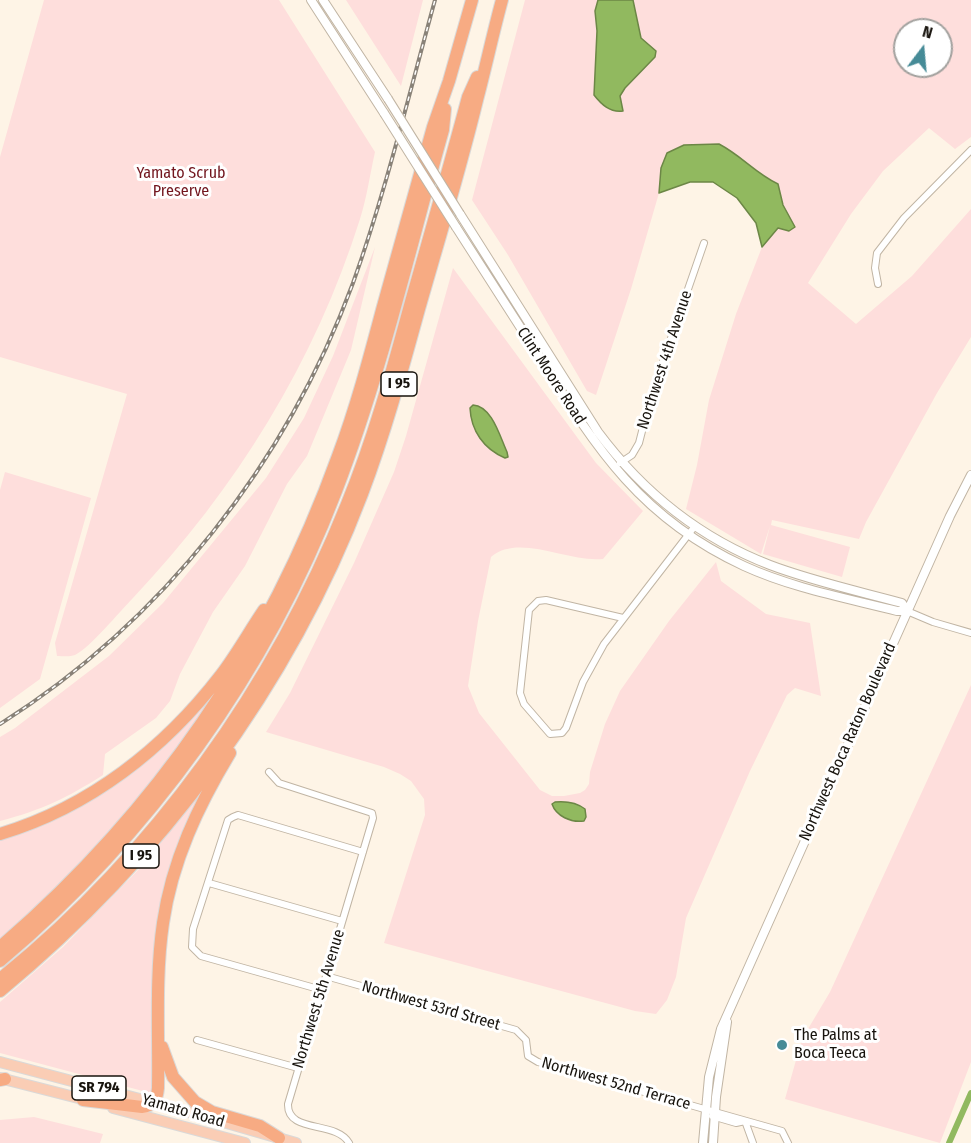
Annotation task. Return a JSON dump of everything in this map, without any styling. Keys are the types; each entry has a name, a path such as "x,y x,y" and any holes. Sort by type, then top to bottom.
{"highway":[{"name":"I 95","path":"0,947 44,908 88,864 168,771 205,721 239,669 268,618 319,506 352,415 433,127 472,0"},
{"name":"I 95","path":"0,991 75,924 133,864 199,784 259,700 301,627 354,515 376,456 477,100 502,0"},
{"path":"0,979 87,900 170,808 243,707 290,627 331,543 369,445 468,97 489,48"},
{"path":"0,961 84,883 164,791 224,708 286,601 327,514 363,416 442,130 449,81"},
{"path":"0,834 65,808 101,788 142,758 195,707 231,662 288,574"},
{"path":"83,1100 140,1107 148,1106 153,1102 157,1091 162,934 174,871 197,811 259,700"},
{"path":"0,827 44,813 101,788"},
{"path":"159,1029 170,1071 181,1088 192,1099 212,1112 260,1126 279,1138"}],"main road":[{"name":"Yamato Road","path":"0,1062 153,1102 296,1143"},
{"name":"Yamato Road","path":"2,1079 245,1143"}],"street":[{"name":"Clint Moore Road","path":"311,0 575,414 614,468 653,507 689,535 746,567 830,594 897,611 907,611 933,622 971,633"},
{"name":"Clint Moore Road","path":"323,0 589,418 622,462 657,497 695,526 750,557 792,572 902,603 907,611"},
{"path":"878,284 875,268 877,253 904,218 971,150"},
{"name":"Northwest 4th Avenue","path":"614,468 632,454 639,443 651,396 704,243"},
{"name":"Northwest Boca Raton Boulevard","path":"704,1143 729,1011 907,611 950,516 971,476"},
{"path":"623,618 546,600 538,601 529,610 520,693 524,704 550,734 562,733 566,728 586,675 604,644 695,526"},
{"path":"830,594 833,584"},
{"name":"Northwest 5th Avenue","path":"269,772 279,783 372,813 373,818 288,1104 291,1116 299,1122 341,1134 349,1143"},
{"path":"322,990 201,956 192,947 193,929 228,820 232,816 238,815 363,852"},
{"path":"208,883 342,921"},
{"name":"Northwest 53rd Street","path":"326,976 516,1030 522,1034 527,1046"},
{"path":"197,1040 298,1068"},
{"name":"Northwest 52nd Terrace","path":"527,1046 528,1056 538,1062 711,1113"},
{"path":"711,1113 736,1123 745,1121 782,1131 788,1143"},
{"name":"Northwest Boca Raton Boulevard","path":"711,1113 713,1143"},
{"path":"745,1121 753,1143"}],"green space":[{"name":"Yamato Scrub Preserve","path":"44,0 279,0 375,152 367,194 342,272 296,373 268,421 206,513 170,556 97,637 75,655 68,656 57,656 55,643 127,394 0,357 0,157"},
{"path":"346,0 423,0 401,86"},
{"path":"525,0 971,0 971,137 955,149 929,128 883,171 851,214 808,283 856,324 912,276 971,209 971,337 937,393 866,522 859,539 772,520 771,525 850,547 842,577 763,554 770,526 761,554 686,509 709,400 736,314 762,247 756,223 737,198 713,182 690,182 659,193 631,289 596,395 587,391 508,255 472,200"},
{"path":"375,247 351,350 307,456 287,484 245,566 213,612 180,674 170,701 156,718 105,754 103,775 54,802 0,821 0,737 109,656 163,603 266,478 304,418 333,356"},
{"path":"453,268 596,463 643,511 603,559 575,557 530,548 502,550 491,557 468,686 479,713 540,790 552,796 564,796 585,790 589,784 590,772 605,724 620,691 669,621 716,562 721,581 766,614 810,623 821,696 795,688 787,695 750,771 686,918 676,977 667,1000 656,1014 635,1011 384,943 425,815 424,799 411,781 384,767 266,732 290,693 354,563 394,472"},
{"path":"5,472 91,498 40,679 0,708 0,490"},
{"path":"218,685 222,687 184,743 102,844 0,943 0,838 70,811"},
{"path":"971,685 971,1062 940,1143 785,1099 802,1039 830,992"},
{"path":"203,786 206,788 168,887 154,1094 0,1053 0,1002 63,947 142,866"},
{"path":"34,1117 103,1134 100,1143 0,1143 0,1120"}],"shaded area":[{"path":"598,0 633,0 641,38 656,51 655,57 620,96 623,111 610,109 594,95 597,31 595,11"},
{"path":"719,144 778,184 783,205 795,227 789,231 778,228 762,247 756,223 737,198 713,182 690,182 659,193 661,168 667,153 684,145"},
{"path":"473,405 480,407 490,416 508,457 505,458 491,450 480,438 471,416 470,408"},
{"path":"571,802 582,807 585,809 584,821 574,821 560,815 552,804"}],"waterway":[{"path":"949,1143 971,1093"}],"railway":[{"path":"0,724 59,683 114,637 165,587 212,532 255,474 293,413 326,349 353,283 387,178 435,0"}],"place":[{"name":"The Palms at Boca Teeca","path":"782,1045"}]}
